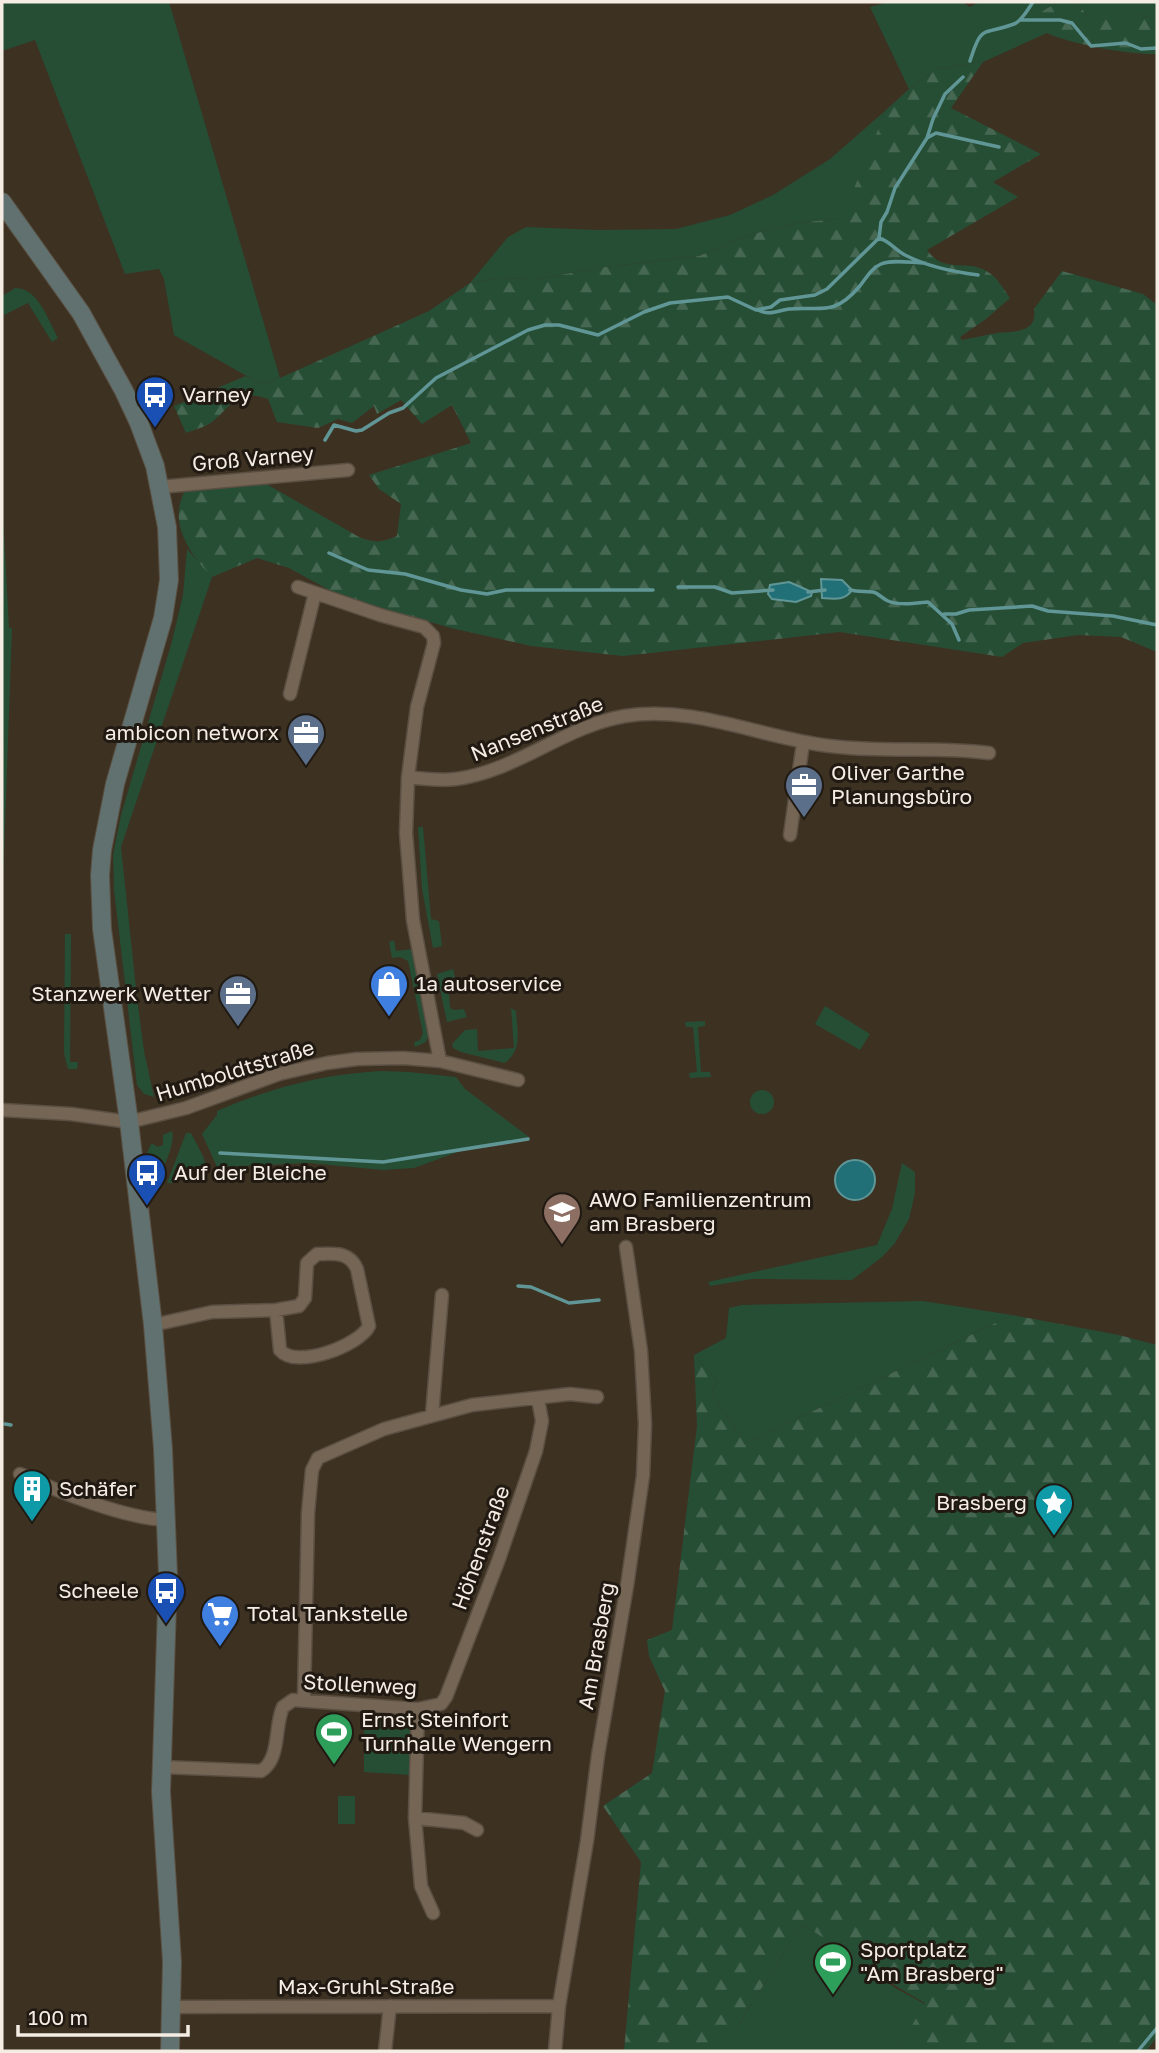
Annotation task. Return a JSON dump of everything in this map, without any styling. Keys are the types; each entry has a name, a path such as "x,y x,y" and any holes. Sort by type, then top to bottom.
{"main road":[{"path":"2,202 93,331 139,423 160,487 169,553 166,597 157,641 115,784 100,875 103,939 129,1122 153,1325 163,1449 168,1575 161,1767 172,1962 170,2051"}],"street":[{"name":"Groß Varney","path":"160,487 348,470"},
{"path":"298,587 380,615 412,622 424,627 433,636 434,643 417,708 408,777 406,833 410,895 440,1061"},
{"path":"290,694 315,593"},
{"name":"Nansenstraße","path":"408,777 441,780 469,777 504,765 591,725 642,714 690,716 803,743 872,750 955,748 989,753"},
{"path":"790,835 803,743"},
{"name":"Humboldtstraße","path":"129,1122 186,1108 279,1074 357,1059 403,1058 440,1061 518,1080"},
{"path":"2,1110 91,1116 129,1122"},
{"name":"Am Brasberg","path":"555,2051 559,2006 643,1476 645,1424 641,1351 626,1247"},
{"path":"153,1325 187,1315 212,1312 296,1308 305,1302 306,1265 310,1258 317,1254 343,1254 352,1260 357,1269 369,1326 360,1337 314,1357 292,1358 280,1350 276,1310"},
{"path":"432,1415 442,1295"},
{"path":"304,1700 308,1513 312,1470 316,1461 384,1429 472,1405 570,1394 597,1397"},
{"name":"Höhenstraße","path":"439,1705 446,1697 536,1451 542,1421 538,1399"},
{"path":"20,1474 55,1490 140,1516 166,1520"},
{"name":"Stollenweg","path":"161,1767 261,1771 268,1767 272,1756 283,1707 293,1700 418,1709 439,1705"},
{"path":"418,1709 415,1818 421,1886 433,1913"},
{"path":"415,1818 464,1823 477,1830"},
{"path":"386,2051 390,2006"},
{"name":"Max-Gruhl-Straße","path":"172,2007 559,2006"}],"green space":[{"path":"2,2 169,2 280,378 261,384 174,335 164,279 159,269 125,274 35,40 2,51"},
{"path":"888,2 962,2 970,7 979,2 1058,2 1030,19 1047,33 983,62 937,69 909,89 870,7"},
{"path":"1058,2 1076,2 1087,15 1140,15 1157,19 1157,54 1117,51 1070,41 1047,33 1029,19"},
{"path":"1076,2 1157,2 1157,19 1140,15 1087,15"},
{"path":"983,62 951,108 1041,154 993,182 1018,197 927,250 941,262 972,266 988,272 1010,298 960,337 962,340 1028,327 1034,317 1034,309 1062,271 1143,294 1157,305 1157,652 1121,637 1078,635 1023,643 1002,657 840,632 623,656 531,646 451,628 367,604 331,591 289,568 257,558 212,577 189,547 183,536 179,513 186,489 263,482 359,537 378,541 392,538 397,536 401,504 379,489 369,475 471,443 452,405 422,424 401,400 377,414 374,406 352,423 338,419 318,428 277,422 268,399 249,395 236,400 209,424 186,433 174,406 246,376 261,384 280,378 429,311 470,283 500,278 537,279 605,267 699,256 752,234 799,223 842,218 886,110 937,69"},
{"path":"886,110 843,218 799,223 752,234 699,256 605,267 537,279 500,278 470,283 508,237 526,227 676,229 730,215 773,195 830,159"},
{"path":"15,288 23,289 36,299 58,338 52,342 28,303 4,315 2,296"},
{"path":"2,496 9,628 12,628 2,911"},
{"path":"187,549 212,577 121,847 137,998 154,1097 144,1094 137,1085 114,890 113,855 121,815 171,645 183,595"},
{"path":"418,827 423,827 431,919 439,921 442,946 433,948 422,889"},
{"path":"65,934 71,934 70,1062 78,1062 77,1069 68,1069 64,1053"},
{"path":"394,940 396,951 412,949 429,1033 426,1042 415,1047 414,1042 420,1040 423,1033 408,961 400,957 392,958 389,942"},
{"path":"453,969 455,977 448,981 450,1008 464,1009 467,1017 447,1022 437,974"},
{"path":"825,1006 870,1034 860,1050 815,1024"},
{"path":"511,1008 516,1011 518,1039 511,1058 505,1063 453,1048 452,1044 465,1030 477,1029 478,1051 514,1048"},
{"path":"705,1021 705,1026 698,1027 701,1072 710,1072 711,1077 690,1078 689,1073 697,1072 693,1027 686,1027 685,1022"},
{"path":"380,1071 456,1077 465,1089 529,1137 463,1150 414,1168 383,1170 309,1163 217,1167 202,1134 217,1115 217,1111 297,1084"},
{"path":"762,1090 771,1093 774,1102 771,1111 762,1114 753,1111 750,1102 753,1093"},
{"path":"172,1131 170,1150 158,1184 149,1184 146,1163 149,1148 152,1143 157,1147 163,1145 163,1135"},
{"path":"186,1133 191,1133 206,1166 175,1169 173,1183 167,1183"},
{"path":"902,1163 915,1172 915,1193 909,1219 895,1243 882,1257 852,1280 752,1279 710,1286 708,1282 877,1245 892,1209"},
{"path":"923,1301 1012,1315 745,1444 711,1392 718,1382 694,1355 726,1338 729,1308 742,1305"},
{"path":"1012,1315 1157,1345 1157,2037 1146,2051 897,2051 925,2003 802,1924 737,2027 713,2051 624,2051 641,1862 603,1806 652,1773 665,1691 649,1656 647,1640 672,1630 697,1426 694,1355 718,1382 711,1392 745,1444"},
{"path":"364,1710 411,1713 410,1775 364,1772"},
{"path":"338,1796 355,1796 355,1824 338,1824"},
{"name":"Sportplatz \"Am Brasberg\"","path":"802,1924 856,1958 895,1988 925,2004 897,2051 713,2051 737,2027"}],"water":[{"path":"821,579 842,580 852,590 843,598 822,598"},
{"path":"789,582 812,592 811,596 796,602 772,599 768,594 770,585"},
{"path":"855,1160 863,1161 869,1166 874,1172 874,1188 869,1194 863,1199 855,1200 847,1199 841,1194 836,1188 835,1180 836,1172 841,1166 847,1161"}],"waterway":[{"path":"970,61 977,41 984,33 1017,22 1033,2"},
{"path":"1020,20 1060,20 1072,23 1091,46 1126,43 1141,49 1157,48"},
{"path":"325,440 334,425 362,430 389,413 403,408 436,378 528,330 545,325 559,325 598,335 644,312 670,303 728,297 756,310 771,307 780,300 815,295 827,289 879,238 881,222 895,188 927,138 945,94 963,77"},
{"path":"927,138 936,133 999,147"},
{"path":"879,238 903,254 924,263 978,275"},
{"path":"758,310 770,313 834,306 850,296 871,271 881,264 897,261 925,263"},
{"path":"329,553 368,570 405,574 461,590 487,594 506,590 653,590"},
{"path":"678,587 715,587 732,593 773,590"},
{"path":"808,592 825,590"},
{"path":"850,590 873,592 888,601 898,603 928,602 952,624 959,640"},
{"path":"944,614 1032,606 1048,611 1113,616 1157,625"},
{"path":"220,1153 383,1162 528,1139"},
{"path":"518,1286 531,1287 569,1303 599,1300"},
{"path":"5,1424 11,1425"},
{"path":"1138,2051 1157,2028"}],"place":[{"name":"Varney","path":"155,429"},
{"name":"ambicon networx","path":"306,767"},
{"name":"Oliver Garthe Planungsbüro","path":"804,819"},
{"name":"1a autoservice","path":"389,1018"},
{"name":"Stanzwerk Wetter","path":"238,1028"},
{"name":"Auf der Bleiche","path":"147,1207"},
{"name":"AWO Familienzentrum am Brasberg","path":"562,1246"},
{"name":"Schäfer","path":"32,1523"},
{"name":"Brasberg","path":"1054,1537"},
{"name":"Scheele","path":"166,1625"},
{"name":"Total Tankstelle","path":"220,1648"},
{"name":"Ernst Steinfort Turnhalle Wengern","path":"334,1766"},
{"name":"Sportplatz \"Am Brasberg\"","path":"833,1996"}]}
